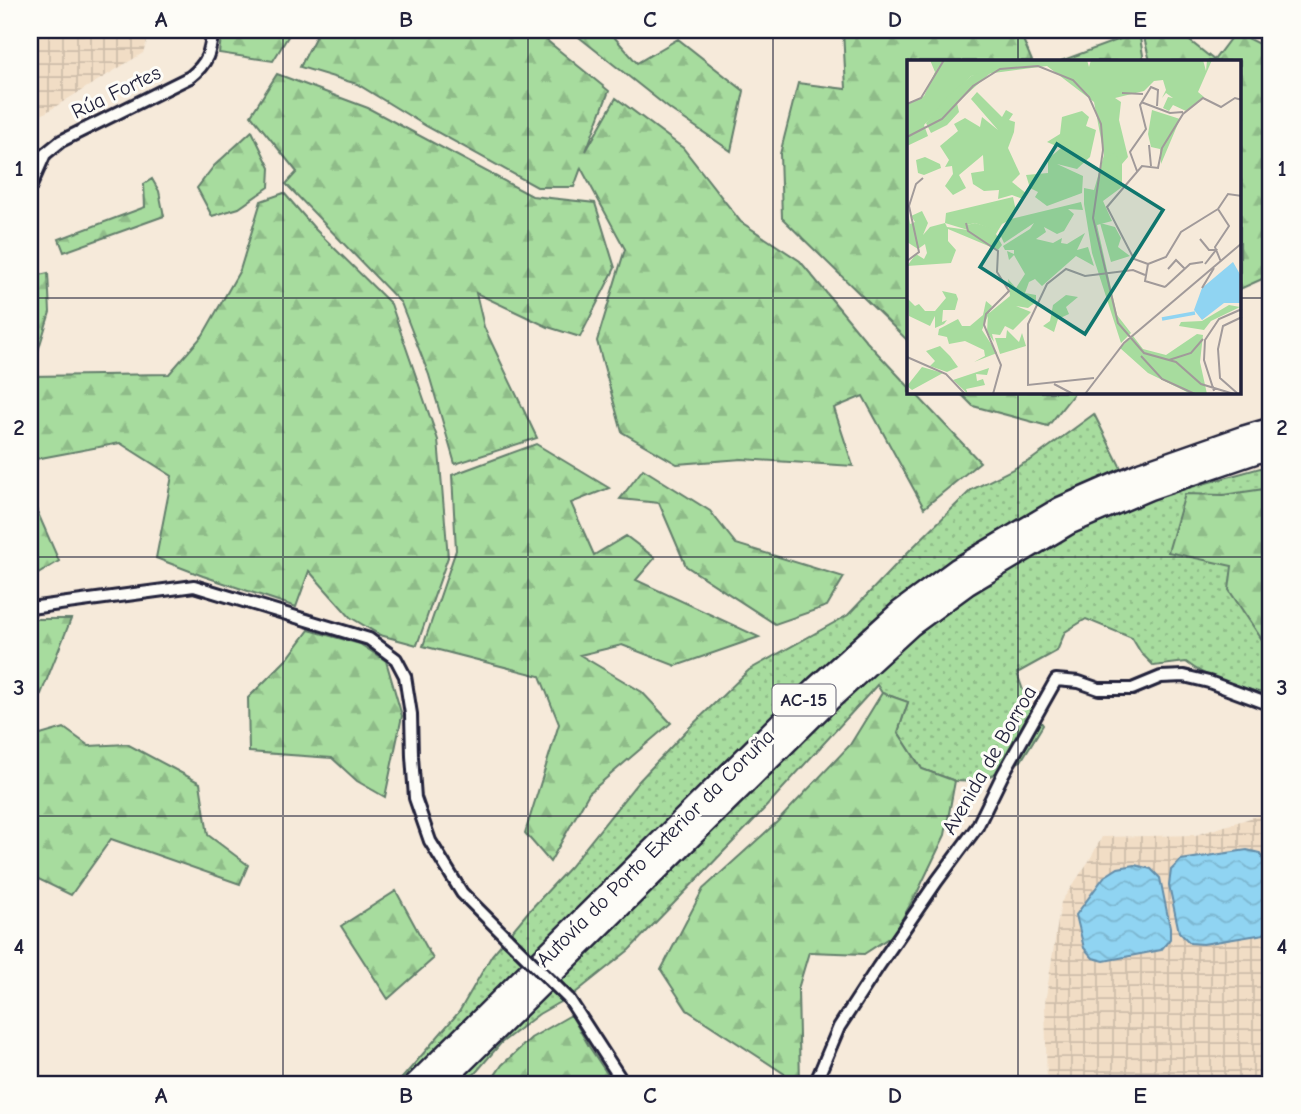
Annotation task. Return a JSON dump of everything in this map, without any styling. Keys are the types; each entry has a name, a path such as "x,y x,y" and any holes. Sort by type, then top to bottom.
{"highway":[{"name":"Autovía do Porto Exterior da Coruña","path":"416,1084 817,687 901,612 958,569 1061,508 1141,473 1271,429"},
{"name":"Autovía do Porto Exterior da Coruña","path":"440,1084 829,700 911,625 967,584 1069,523 1148,489 1271,447"}],"street":[{"name":"Rúa Fortes","path":"30,188 45,154 61,141 198,71 206,62 213,30"},
{"path":"30,608 194,586 369,639 396,659 405,676 411,714 415,798 430,841 462,894 569,999 624,1084"},
{"name":"Avenida de Borroa","path":"815,1084 839,1027 937,881 977,827 1003,774 1056,680 1079,682 1099,690 1132,689 1161,677 1184,677 1209,682 1271,705"}],"shaded area":[{"path":"30,30 151,30 143,53 30,122"},
{"path":"1260,815 1271,828 1271,1084 1047,1084 1045,1003 1061,902 1102,837 1196,835"}],"green space":[{"path":"222,30 292,30 273,61 219,53"},
{"path":"319,30 534,30 609,91 586,151 616,98 683,148 741,222 800,261 867,342 907,385 907,394 916,394 980,462 924,508 863,396 834,408 853,466 742,459 677,464 622,432 597,341 625,249 581,168 574,187 537,187 426,126 357,84 300,67"},
{"path":"570,30 608,30 637,63 678,39 744,91 731,151 671,110"},
{"path":"843,30 1019,30 1032,60 907,60 907,340 782,218 780,154 798,83 846,89"},
{"path":"1142,30 1176,30 1214,60 1150,60"},
{"path":"1139,32 1144,60 1064,60"},
{"path":"1235,32 1271,50 1271,275 1242,288 1242,60 1214,60"},
{"path":"277,74 368,108 532,196 595,203 615,268 580,337 548,327 476,293 484,327 537,438 455,464 429,375 401,303 286,184 297,172 251,115"},
{"path":"252,131 270,168 269,187 239,208 212,216 197,188 214,166"},
{"path":"152,179 159,191 164,216 64,252 59,239 145,207 144,184"},
{"path":"284,193 316,230 391,304 438,440 448,557 417,645 380,635 350,617 309,571 296,607 156,558 172,476 120,443 30,460 30,376 169,374 203,335 240,270 261,201"},
{"path":"48,273 50,312 38,351 30,359 30,277"},
{"path":"961,394 1073,394 1048,426 973,406"},
{"path":"1094,414 1123,472 1128,509 1170,493 1271,465 1271,695 1216,679 1186,662 1154,666 1141,653 1132,638 1086,619 1065,632 1057,651 1017,673 1027,702 1043,725 1021,761 977,782 955,781 922,769 898,732 908,702 882,693 877,685 753,821 629,950 574,994 539,1014 501,1043 466,1084 397,1084 459,1012 492,955 570,867 638,782 749,670 848,615 971,490 1031,460"},
{"path":"536,444 609,488 571,503 594,555 626,536 655,558 636,580 759,637 676,666 622,645 580,655 642,692 671,723 589,793 550,862 525,833 559,724 540,676 423,646 456,550 452,475"},
{"path":"643,469 710,511 736,544 844,577 827,606 775,624 686,566 659,503 620,499"},
{"path":"1271,488 1271,640 1265,644 1229,590 1232,566 1168,552 1185,494 1223,495"},
{"path":"30,495 59,561 30,579"},
{"path":"30,619 71,619 41,694 30,688"},
{"path":"309,630 360,644 386,661 402,716 385,797 357,781 332,758 249,752 248,698 288,658"},
{"path":"882,693 908,702 898,732 922,769 955,781 945,835 893,935 864,954 809,952 798,989 800,1084 687,1010 661,970 703,889 777,822 850,745"},
{"path":"64,728 89,746 127,744 200,783 208,835 248,865 240,884 111,839 71,895 30,875 30,738"},
{"path":"396,891 433,959 388,999 341,926"},
{"path":"571,1015 614,1084 521,1084 517,1079 514,1084 489,1084 502,1065 531,1038"}],"water":[{"path":"1247,850 1260,853 1267,871 1271,927 1264,934 1203,944 1190,943 1179,932 1169,885 1171,870 1181,860"},
{"path":"1135,865 1151,869 1160,878 1170,939 1161,950 1104,961 1093,958 1084,948 1076,915 1104,877 1118,868"}]}
